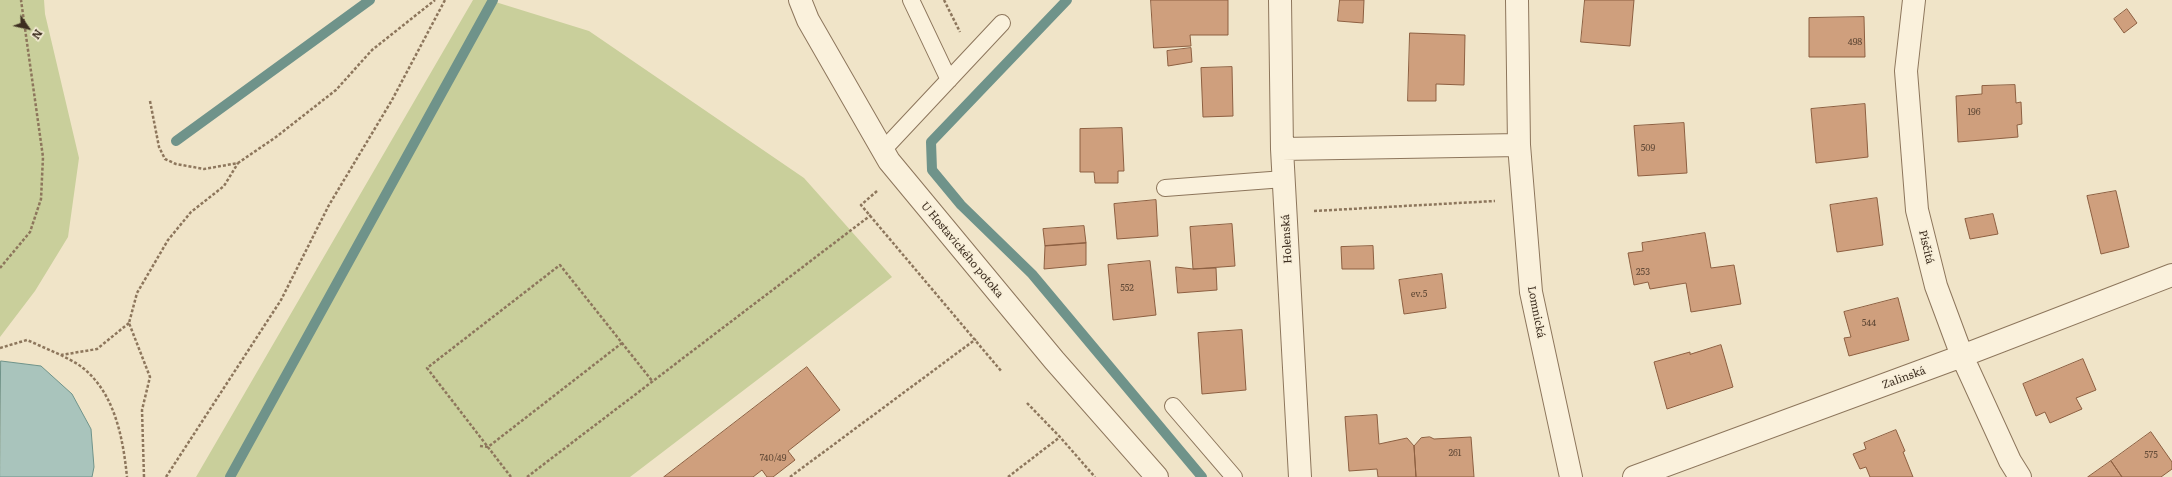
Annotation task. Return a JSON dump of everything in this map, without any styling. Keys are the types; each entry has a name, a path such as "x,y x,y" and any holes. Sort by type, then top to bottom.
{"street":[{"name":"U Hostavického potoka","path":"800,0 808,20 889,161 1054,360 1156,477"},
{"name":"Holenská","path":"1280,0 1282,149 1300,477"},
{"name":"Lomnická","path":"1517,0 1519,145 1531,292 1571,477"},
{"name":"Písčitá","path":"1914,0 1906,71 1917,210 1936,286 1962,356 2010,461 2020,477"},
{"path":"1282,149 1519,145"},
{"name":"Zalinská","path":"1634,477 1962,356 2172,275"}],"lane":[{"path":"911,0 948,80"},
{"path":"882,150 1002,23"},
{"path":"1165,188 1284,179"},
{"path":"1173,406 1234,477"}],"path":[{"path":"0,268 30,232 41,199 43,157 21,0"},
{"path":"144,477 142,410 150,377 130,323 137,293 168,240 191,212 224,186 238,163 276,137 336,90 372,50 435,0"},
{"path":"166,477 281,300 329,205 392,100 445,0"},
{"path":"150,101 160,147 165,159 176,164 204,169 238,163"},
{"path":"1286,213 1524,199"},
{"path":"527,477 871,215 1002,372"},
{"path":"511,477 427,368 560,265 653,382"},
{"path":"61,355 98,348 130,323"},
{"path":"790,477 976,339"},
{"path":"0,348 27,340 61,355 83,367 110,402 123,440 127,477"},
{"path":"480,446 488,447 622,343"},
{"path":"1027,403 1060,437 1095,477"},
{"path":"1008,477 1060,437"}],"green space":[{"path":"0,0 44,0 45,14 79,158 68,237 35,291 0,337"},
{"path":"473,0 489,0 589,31 804,178 892,277 630,477 196,477"}],"water":[{"path":"1,361 41,366 72,394 91,429 94,467 92,477 0,477"}],"building":[{"path":"1151,0 1228,0 1228,35 1190,35 1191,46 1154,48"},
{"path":"1340,0 1364,0 1363,23 1338,21"},
{"path":"1585,0 1634,0 1630,46 1581,42"},
{"path":"2127,9 2137,23 2124,33 2114,19"},
{"path":"1864,17 1865,57 1809,57 1809,18"},
{"path":"1410,33 1465,35 1464,85 1436,84 1436,101 1408,101"},
{"path":"1191,48 1192,62 1168,66 1167,51"},
{"path":"1232,67 1233,116 1203,117 1201,68"},
{"path":"2015,85 2016,103 2021,102 2022,124 2017,125 2018,137 1958,142 1956,96 1982,94 1982,86"},
{"path":"1865,104 1868,157 1816,163 1811,109"},
{"path":"1684,123 1687,173 1638,176 1634,126"},
{"path":"1122,128 1124,171 1118,171 1118,183 1095,183 1094,172 1080,172 1080,129"},
{"path":"2116,191 2129,247 2101,254 2087,196"},
{"path":"1877,198 1883,245 1837,252 1830,205"},
{"path":"1156,200 1158,236 1117,239 1114,204"},
{"path":"1993,214 1998,234 1970,239 1965,219"},
{"path":"1232,224 1235,266 1193,269 1190,227"},
{"path":"1084,226 1086,243 1045,246 1043,229"},
{"path":"1705,233 1711,268 1734,265 1741,304 1691,312 1686,283 1650,289 1648,282 1634,285 1628,253 1643,251 1642,243"},
{"path":"1086,243 1086,265 1044,269 1045,246"},
{"path":"1373,246 1374,269 1342,269 1341,247"},
{"path":"1150,261 1156,315 1113,320 1108,265"},
{"path":"1176,267 1193,269 1216,268 1217,290 1178,293"},
{"path":"1442,274 1446,308 1404,314 1399,280"},
{"path":"1898,298 1909,340 1849,356 1844,338 1851,337 1844,312"},
{"path":"1242,330 1246,390 1202,394 1198,333"},
{"path":"1721,345 1733,387 1667,409 1654,362"},
{"path":"2083,359 2096,390 2076,398 2082,409 2050,423 2045,412 2036,416 2023,384"},
{"path":"807,367 840,410 788,451 795,460 773,477 767,477 762,470 753,477 664,477"},
{"path":"1377,415 1379,444 1407,438 1414,446 1416,477 1378,477 1377,469 1349,471 1345,417"},
{"path":"1896,430 1905,451 1903,452 1913,477 1870,477 1866,467 1860,469 1853,454 1866,449 1864,443"},
{"path":"2151,432 2172,462 2172,469 2161,477 2122,477 2111,461"},
{"path":"1430,437 1434,439 1471,437 1474,477 1416,477 1414,446 1421,438"},
{"path":"2111,461 2122,477 2088,477"}],"waterway":[{"path":"176,141 370,0"},
{"path":"230,477 493,0"},
{"path":"1067,0 931,142 932,170 961,205 1032,274 1202,477"}]}
